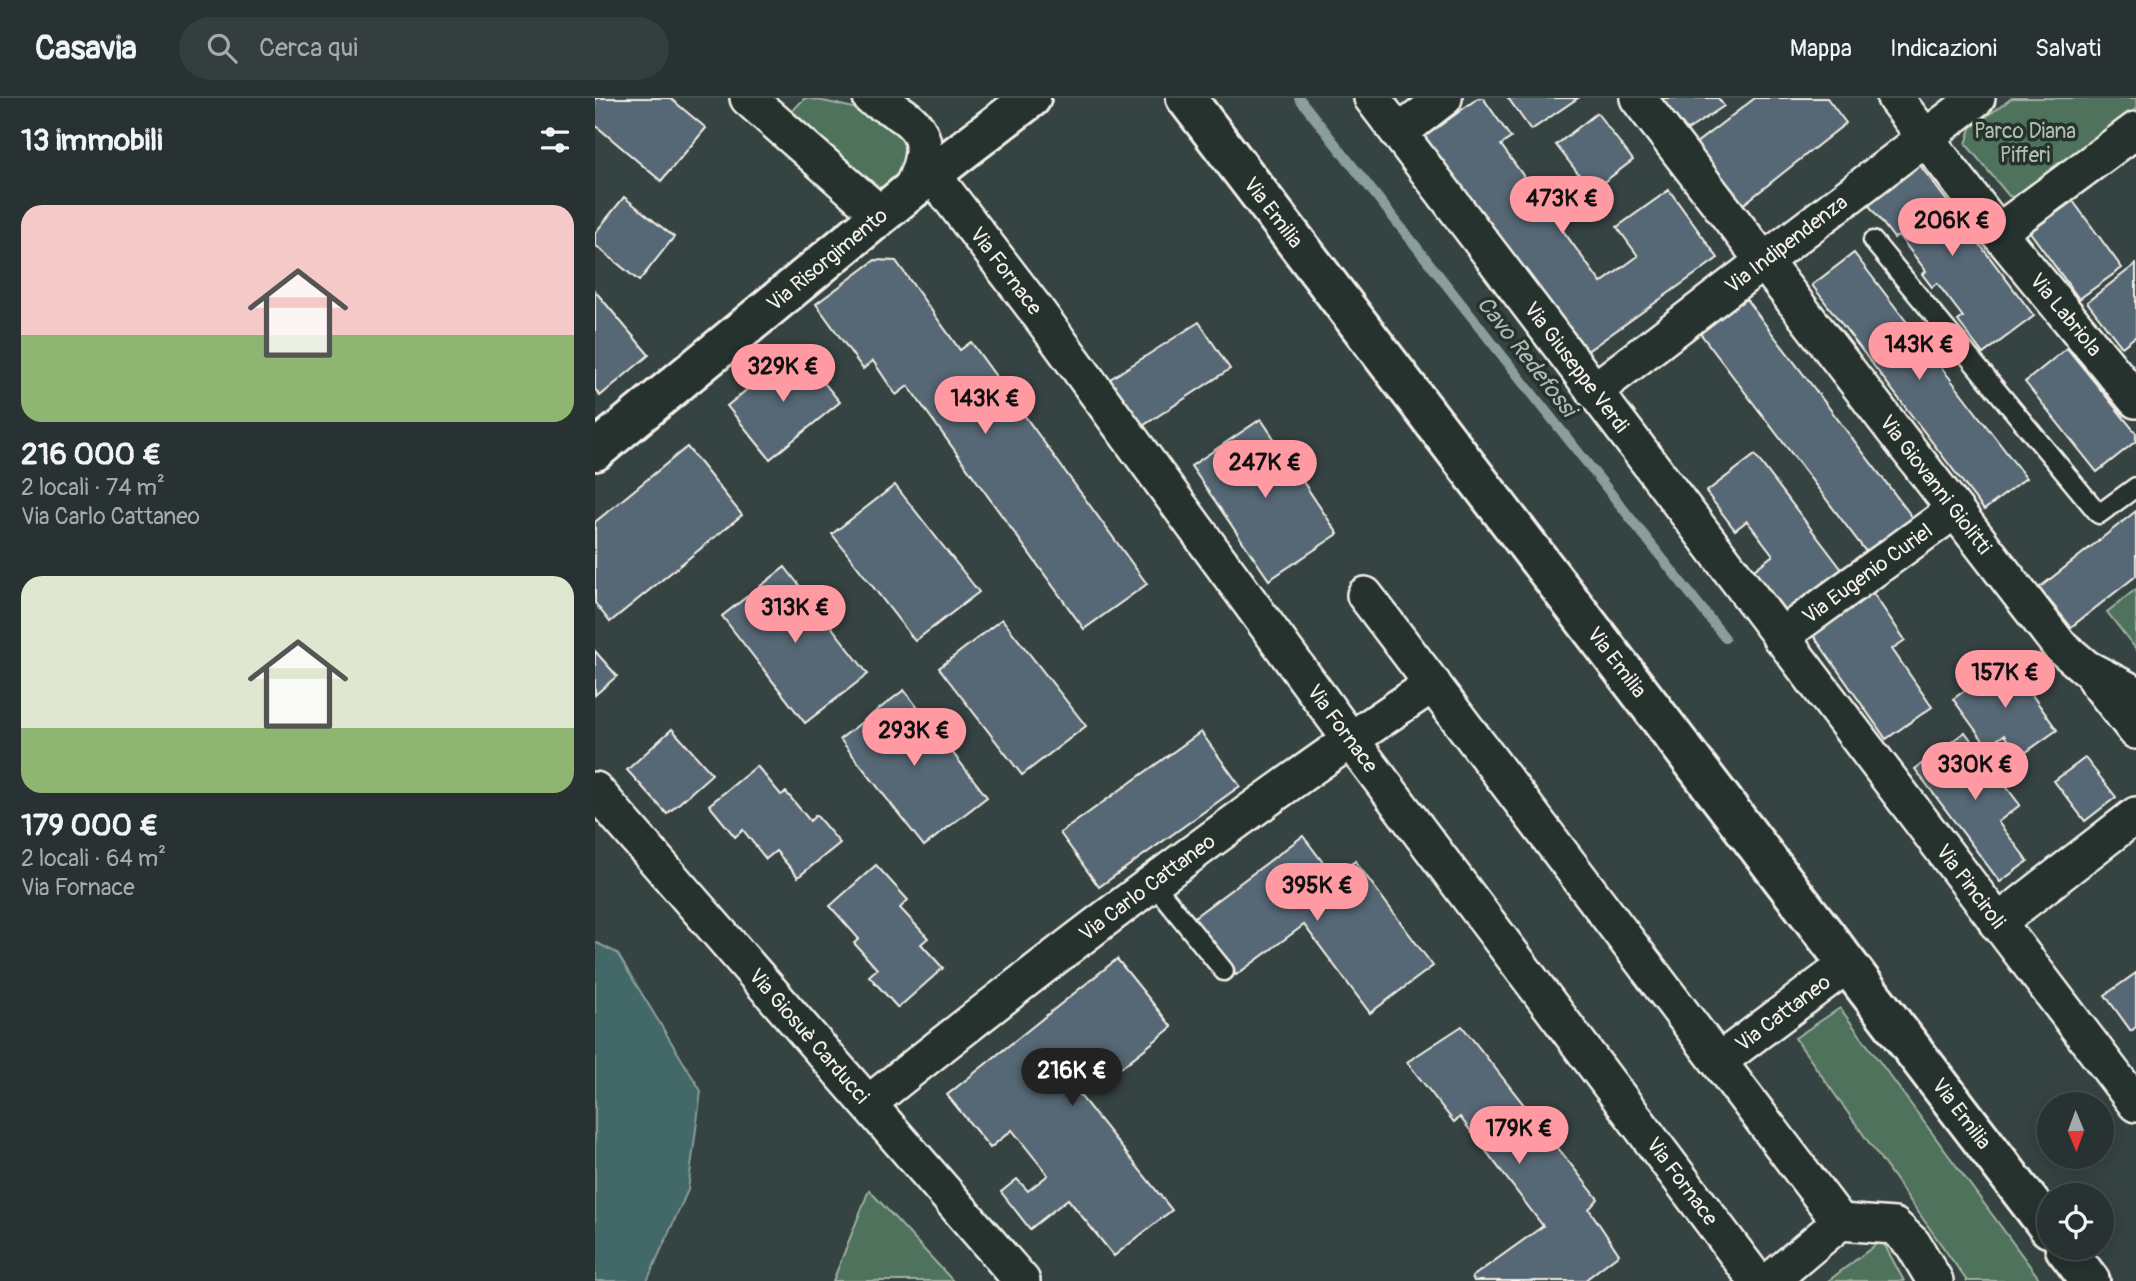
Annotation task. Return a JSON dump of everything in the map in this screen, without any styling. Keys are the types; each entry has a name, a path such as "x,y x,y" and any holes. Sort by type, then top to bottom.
{"main road":[{"name":"Via Risorgimento","path":"599,441 921,182 1031,98"},
{"name":"Via Emilia","path":"1186,98 2037,1212"},
{"path":"2073,1260 2090,1281"}],"street":[{"path":"871,98 910,118 922,136 921,182"},
{"name":"Via Giuseppe Verdi","path":"1372,98 1780,638"},
{"path":"1399,133 1444,98"},
{"name":"Via Giovanni Giolitti","path":"1638,98 2059,645 2087,667"},
{"name":"Via Labriola","path":"1895,98 1997,232 2136,400"},
{"name":"Via Indipendenza","path":"1594,391 1977,98"},
{"path":"752,99 881,215"},
{"path":"1997,232 2136,130"},
{"name":"Via Fornace","path":"921,182 1035,310 1350,739 1758,1281"},
{"name":"Via Eugenio Curiel","path":"1780,638 1955,510"},
{"path":"1366,595 1840,1222"},
{"name":"Via Pinciroli","path":"1780,638 2136,1104"},
{"path":"2087,667 2136,694"},
{"path":"2087,667 2136,731"},
{"name":"Via Carlo Cattaneo","path":"869,1103 1043,964 1350,739 1433,684"},
{"name":"Via Giosuè Carducci","path":"595,790 1022,1281"},
{"path":"1997,923 2136,814"},
{"name":"Via Cattaneo","path":"1719,1061 1848,964"},
{"path":"1770,1281 1840,1222 1894,1226 1913,1244 1934,1281"}],"lane":[{"path":"1873,241 2099,514 2136,486"},
{"path":"1153,883 1224,971"}],"green space":[{"path":"805,98 880,115 895,120 900,125 914,140 895,188 877,187 792,111"},
{"name":"Parco Diana Pifferi","path":"2012,98 2136,98 2136,114 2024,199 2009,196 1966,144 1971,128"},
{"path":"2136,589 2136,649 2107,612"},
{"path":"1840,1008 2041,1281 1967,1281 1795,1038"},
{"path":"869,1190 953,1281 833,1281"},
{"path":"1882,1240 1904,1281 1828,1281"}],"water":[{"path":"595,942 617,953 701,1091 688,1190 647,1281 595,1281"}],"building":[{"path":"595,98 670,98 706,128 661,181 595,125"},
{"path":"1478,98 1483,98 1511,138 1501,145 1601,283 1638,256 1617,227 1669,190 1718,258 1576,359 1419,141"},
{"path":"1508,98 1578,98 1531,130"},
{"path":"1639,98 1718,98 1724,106 1677,137"},
{"path":"1755,98 1827,98 1846,123 1735,211 1687,150"},
{"path":"1597,113 1633,160 1592,191 1556,145"},
{"path":"1919,164 2034,316 1983,354 1958,321 1963,317 1937,283 1932,287 1922,274 1926,271 1899,236 1894,238 1868,204"},
{"path":"624,197 674,237 639,281 595,245 595,233"},
{"path":"2073,201 2122,268 2079,299 2030,232"},
{"path":"1854,253 2026,478 1984,510 1812,285"},
{"path":"875,260 896,261 960,350 971,342 1147,584 1084,629 908,386 896,395 873,361 863,369 816,304"},
{"path":"2136,264 2136,336 2122,347 2087,302"},
{"path":"595,291 649,355 600,396 595,389"},
{"path":"1746,299 1913,518 1867,553 1700,333"},
{"path":"1199,322 1230,369 1141,427 1110,379"},
{"path":"2067,348 2136,433 2136,441 2097,472 2025,382"},
{"path":"796,349 840,402 770,459 727,406"},
{"path":"1261,419 1338,534 1269,580 1191,466"},
{"path":"687,447 742,515 610,622 595,603 595,522"},
{"path":"1755,455 1843,571 1787,613 1754,570 1773,555 1747,521 1735,530 1706,492"},
{"path":"895,485 979,592 915,641 832,534"},
{"path":"2136,511 2136,576 2071,627 2039,588"},
{"path":"785,567 868,674 805,723 722,616"},
{"path":"1873,593 1905,640 1892,649 1932,707 1886,739 1813,635"},
{"path":"1002,619 1086,726 1022,775 939,668"},
{"path":"595,651 617,676 595,695"},
{"path":"2007,660 2057,730 2019,757 2004,735 1987,746 1953,699"},
{"path":"904,690 987,797 924,846 840,739"},
{"path":"672,729 712,774 667,814 627,770"},
{"path":"1201,732 1240,786 1099,887 1060,833"},
{"path":"1965,732 2020,805 1998,822 2028,861 2000,882 1915,769"},
{"path":"2085,758 2116,797 2085,821 2054,781"},
{"path":"757,766 781,795 786,792 810,821 816,815 840,843 798,877 776,851 766,859 743,830 735,837 709,805"},
{"path":"1303,836 1334,877 1355,861 1433,966 1370,1013 1304,925 1236,975 1193,918"},
{"path":"876,865 908,900 900,908 928,938 921,944 943,968 898,1008 869,976 877,969 854,943 859,939 830,906"},
{"path":"1117,959 1172,1027 1113,1074 1105,1064 1074,1088 1172,1210 1114,1256 1068,1199 1030,1229 1001,1192 1017,1179 1028,1191 1048,1175 1012,1130 990,1148 947,1095"},
{"path":"2136,973 2136,1027 2131,1031 2105,995"},
{"path":"1462,1026 1598,1199 1589,1209 1619,1254 1584,1281 1474,1281 1472,1277 1543,1226 1460,1117 1454,1122 1407,1062"}],"waterway":[{"name":"Cavo Redefossi","path":"1299,98 1725,638"}]}
